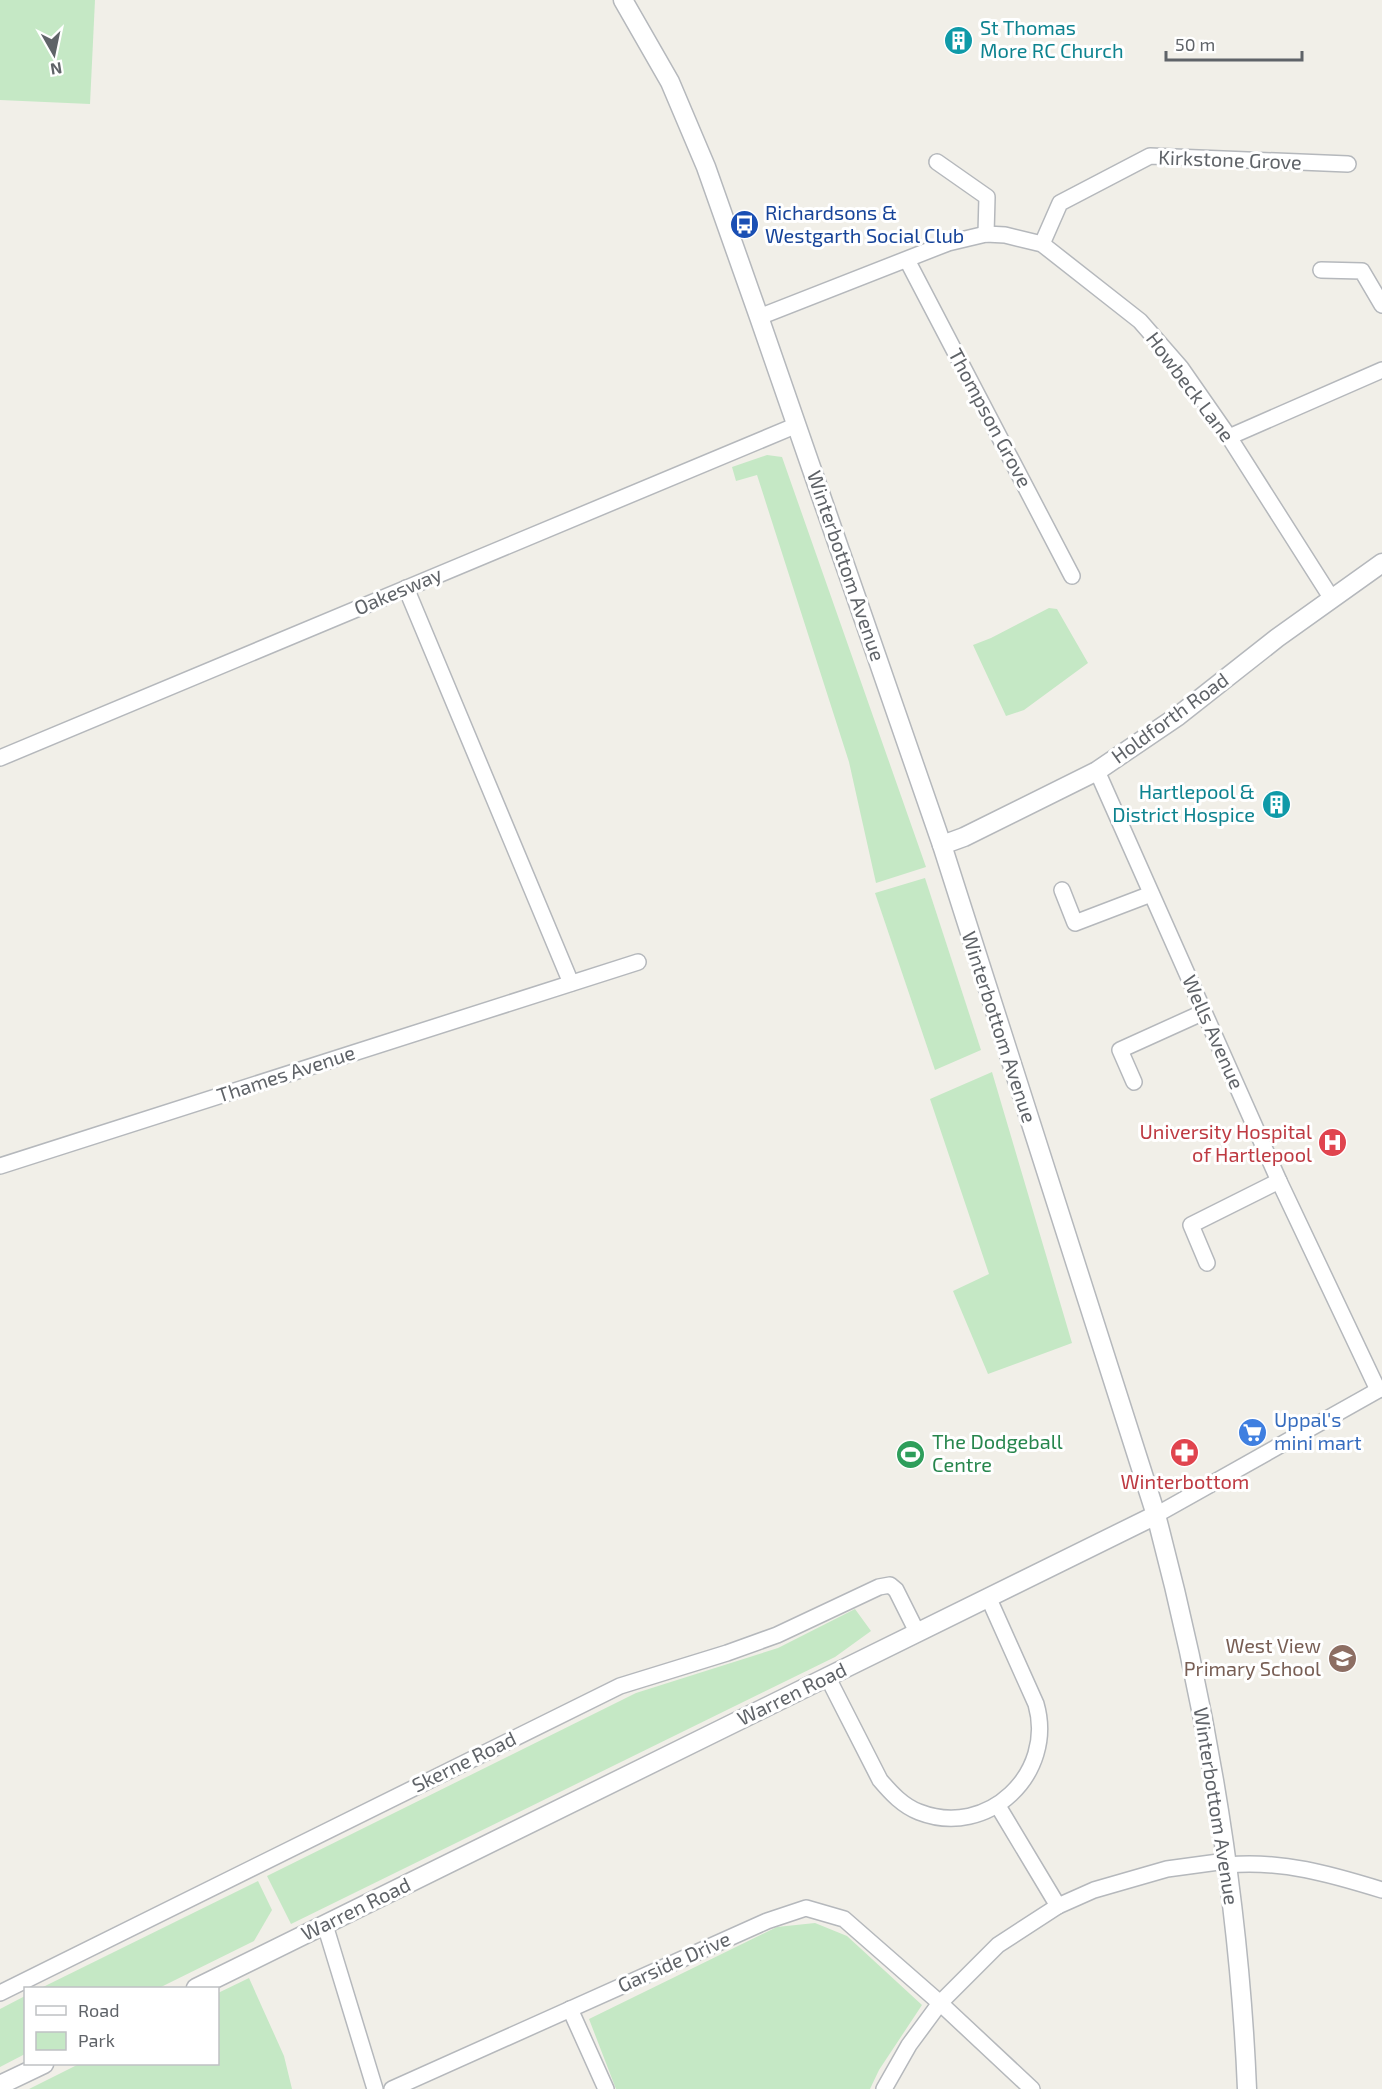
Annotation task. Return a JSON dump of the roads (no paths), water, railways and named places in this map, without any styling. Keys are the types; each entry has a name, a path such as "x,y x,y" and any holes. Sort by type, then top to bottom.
{"street":[{"name":"Winterbottom Avenue","path":"623,0 670,82 706,167 797,425 942,845 1156,1515 1200,1700 1219,1806 1244,2009 1247,2089"},
{"name":"Kirkstone Grove","path":"1042,244 1060,203 1150,156 1348,164"},
{"path":"937,162 987,196 986,234"},
{"name":"Howbeck Lane","path":"759,317 948,243 986,234 1005,235 1042,244 1140,321 1181,368 1332,599"},
{"name":"Thompson Grove","path":"907,260 1072,576"},
{"path":"1321,270 1362,271 1382,305"},
{"path":"1228,437 1382,370"},
{"name":"Oakesway","path":"0,758 797,425"},
{"name":"Holdforth Road","path":"942,845 964,837 1097,771 1178,716 1277,638 1382,563"},
{"path":"406,588 571,983"},
{"name":"Wells Avenue","path":"1097,771 1280,1181 1380,1389"},
{"path":"1062,890 1075,923 1151,894"},
{"name":"Thames Avenue","path":"0,1166 638,962"},
{"path":"1134,1082 1120,1050 1204,1012"},
{"path":"1208,1263 1191,1225 1280,1181"},
{"name":"Warren Road","path":"200,1987 1156,1515 1380,1389"},
{"name":"Skerne Road","path":"0,1993 620,1686 736,1651 777,1635 879,1587 890,1585 896,1590 917,1632"},
{"path":"827,1676 880,1780 904,1803 919,1812 959,1817 987,1811 998,1806 1019,1786 1031,1766 1041,1729 1036,1704 989,1599"},
{"path":"998,1806 1058,1906"},
{"path":"884,2089 909,2045 940,2003 998,1946 1058,1906 1094,1890 1167,1869 1227,1863 1276,1864 1337,1877 1382,1890"},
{"name":"Garside Drive","path":"392,2089 767,1921 806,1908 844,1919 940,2003 1032,2089"},
{"path":"325,1925 375,2089"},
{"path":"570,2009 606,2089"},
{"path":"0,2085 42,2065"}],"place":[{"name":"St Thomas More RC Church","path":"959,40"},
{"name":"Richardsons & Westgarth Social Club","path":"744,224"},
{"name":"Hartlepool & District Hospice","path":"1276,804"},
{"name":"University Hospital of Hartlepool","path":"1333,1143"},
{"name":"Uppal's mini mart","path":"1253,1432"},
{"name":"Winterbottom","path":"1185,1452"},
{"name":"The Dodgeball Centre","path":"911,1454"},
{"name":"West View Primary School","path":"1342,1658"}]}
